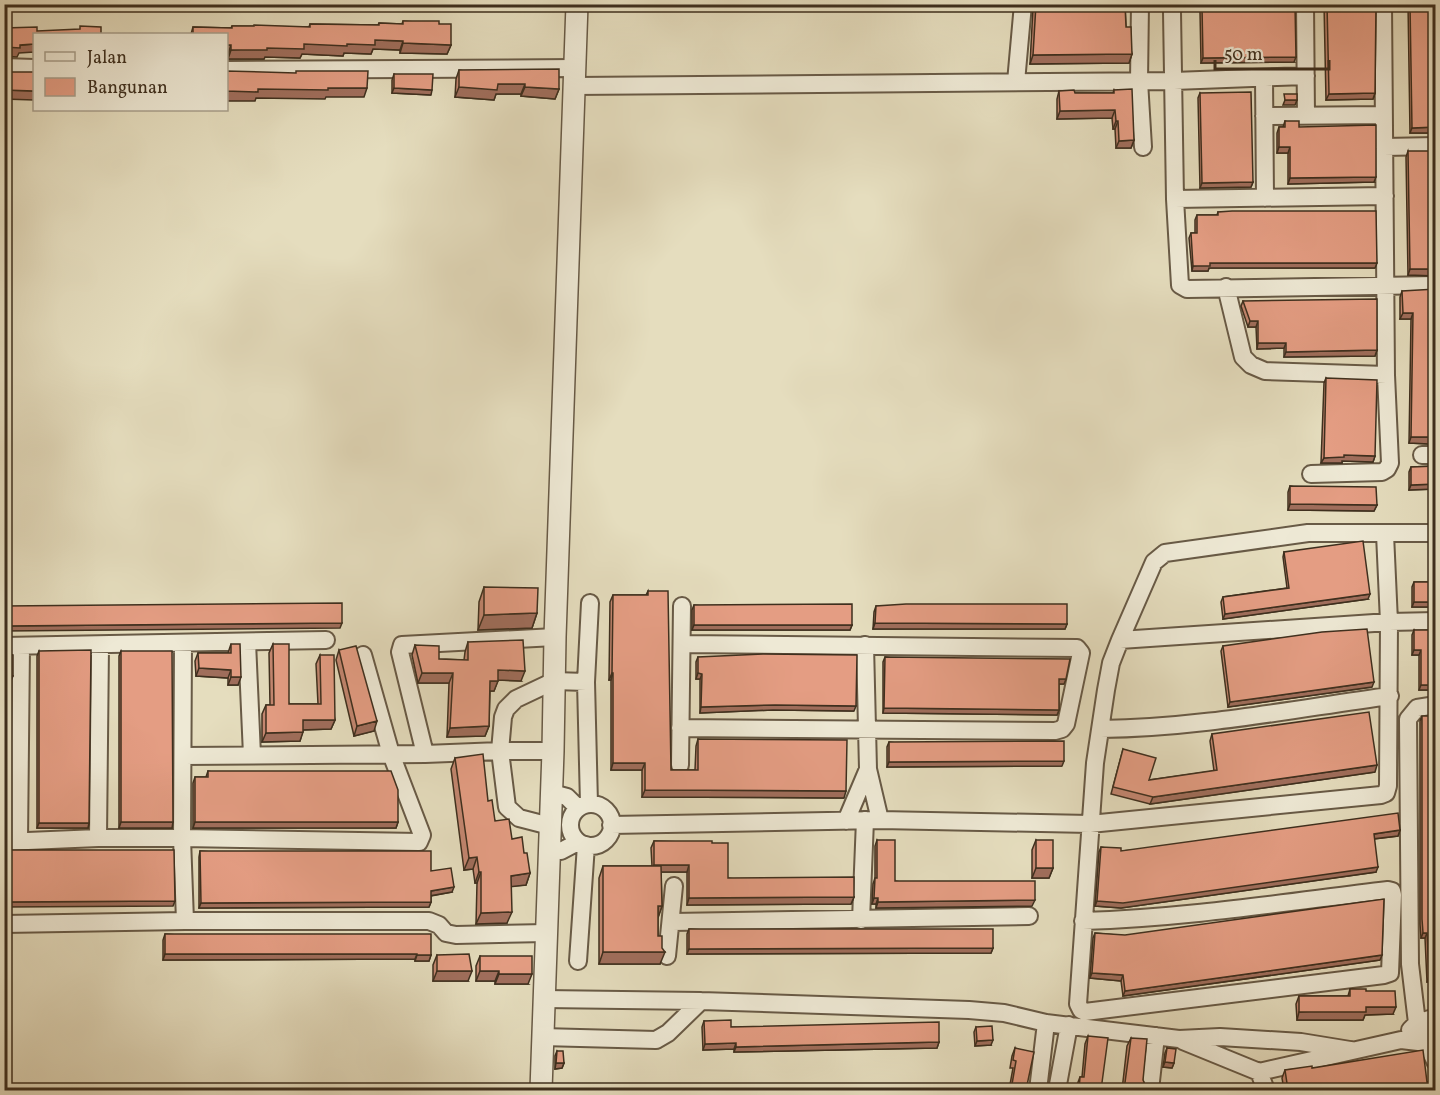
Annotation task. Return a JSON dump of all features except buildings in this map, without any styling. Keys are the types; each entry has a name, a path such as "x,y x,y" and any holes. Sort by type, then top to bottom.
{"street":[{"path":"541,1090 577,4"},
{"path":"1016,82 1023,4"},
{"path":"1140,4 1143,147"},
{"path":"1174,4 1170,81 1180,285 1186,289 1436,285"},
{"path":"1305,4 1306,116"},
{"path":"1311,474 1382,472 1389,466 1386,375 1383,4"},
{"path":"4,67 33,68"},
{"path":"228,70 1016,82 1170,81 1306,76"},
{"path":"1264,78 1265,198"},
{"path":"1264,116 1384,115"},
{"path":"1384,147 1436,146"},
{"path":"1175,199 1384,196"},
{"path":"1226,287 1244,357 1251,365 1265,371 1386,375"},
{"path":"1083,921 1116,920 1256,906 1388,890 1392,891 1393,895 1390,972 1384,975 1085,1012 1078,1004 1083,921 1084,825 1111,663 1154,562 1165,553 1308,533 1436,533"},
{"path":"612,825 872,820 1084,825 1381,795 1386,793 1388,786 1390,696 1385,534"},
{"path":"583,806 590,603"},
{"path":"680,765 682,606"},
{"path":"1120,639 1436,621"},
{"path":"326,639 183,644 13,646 11,842 98,838 182,838 419,842 422,835 409,754 400,652 402,645 555,637"},
{"path":"247,642 252,755"},
{"path":"183,644 182,838 185,921"},
{"path":"680,728 1055,731 1062,729 1066,724 1081,653 1077,648 682,644"},
{"path":"98,838 100,645"},
{"path":"861,920 872,820 868,769 865,645"},
{"path":"363,655 409,754"},
{"path":"550,826 519,818 507,807 500,751 503,717 516,699 554,681 586,682"},
{"path":"1101,729 1129,729 1204,722 1390,696"},
{"path":"1436,705 1421,706 1408,719 1410,964 1417,1023 1431,1041 1436,1063"},
{"path":"183,756 553,750"},
{"path":"846,821 868,769"},
{"path":"552,793 567,796 583,806"},
{"path":"549,850 561,851 582,843 594,845 607,838 612,825 610,816 605,809 597,805 583,806 572,815 570,825 572,834 582,843 578,961"},
{"path":"667,956 674,885"},
{"path":"672,922 1029,916"},
{"path":"4,924 429,921 439,925 446,933 456,935 546,933"},
{"path":"544,999 701,1001 969,1010 1004,1013 1046,1023 1179,1039 1220,1037 1278,1040 1350,1050"},
{"path":"542,1037 656,1040 668,1033 701,1001"},
{"path":"1401,1040 1417,1023 1436,1017"},
{"path":"1038,1090 1046,1023"},
{"path":"1057,1090 1069,1025"},
{"path":"1150,1090 1156,1036"},
{"path":"1179,1039 1259,1072 1401,1040 1431,1041"},
{"path":"1259,1072 1266,1090"}]}
